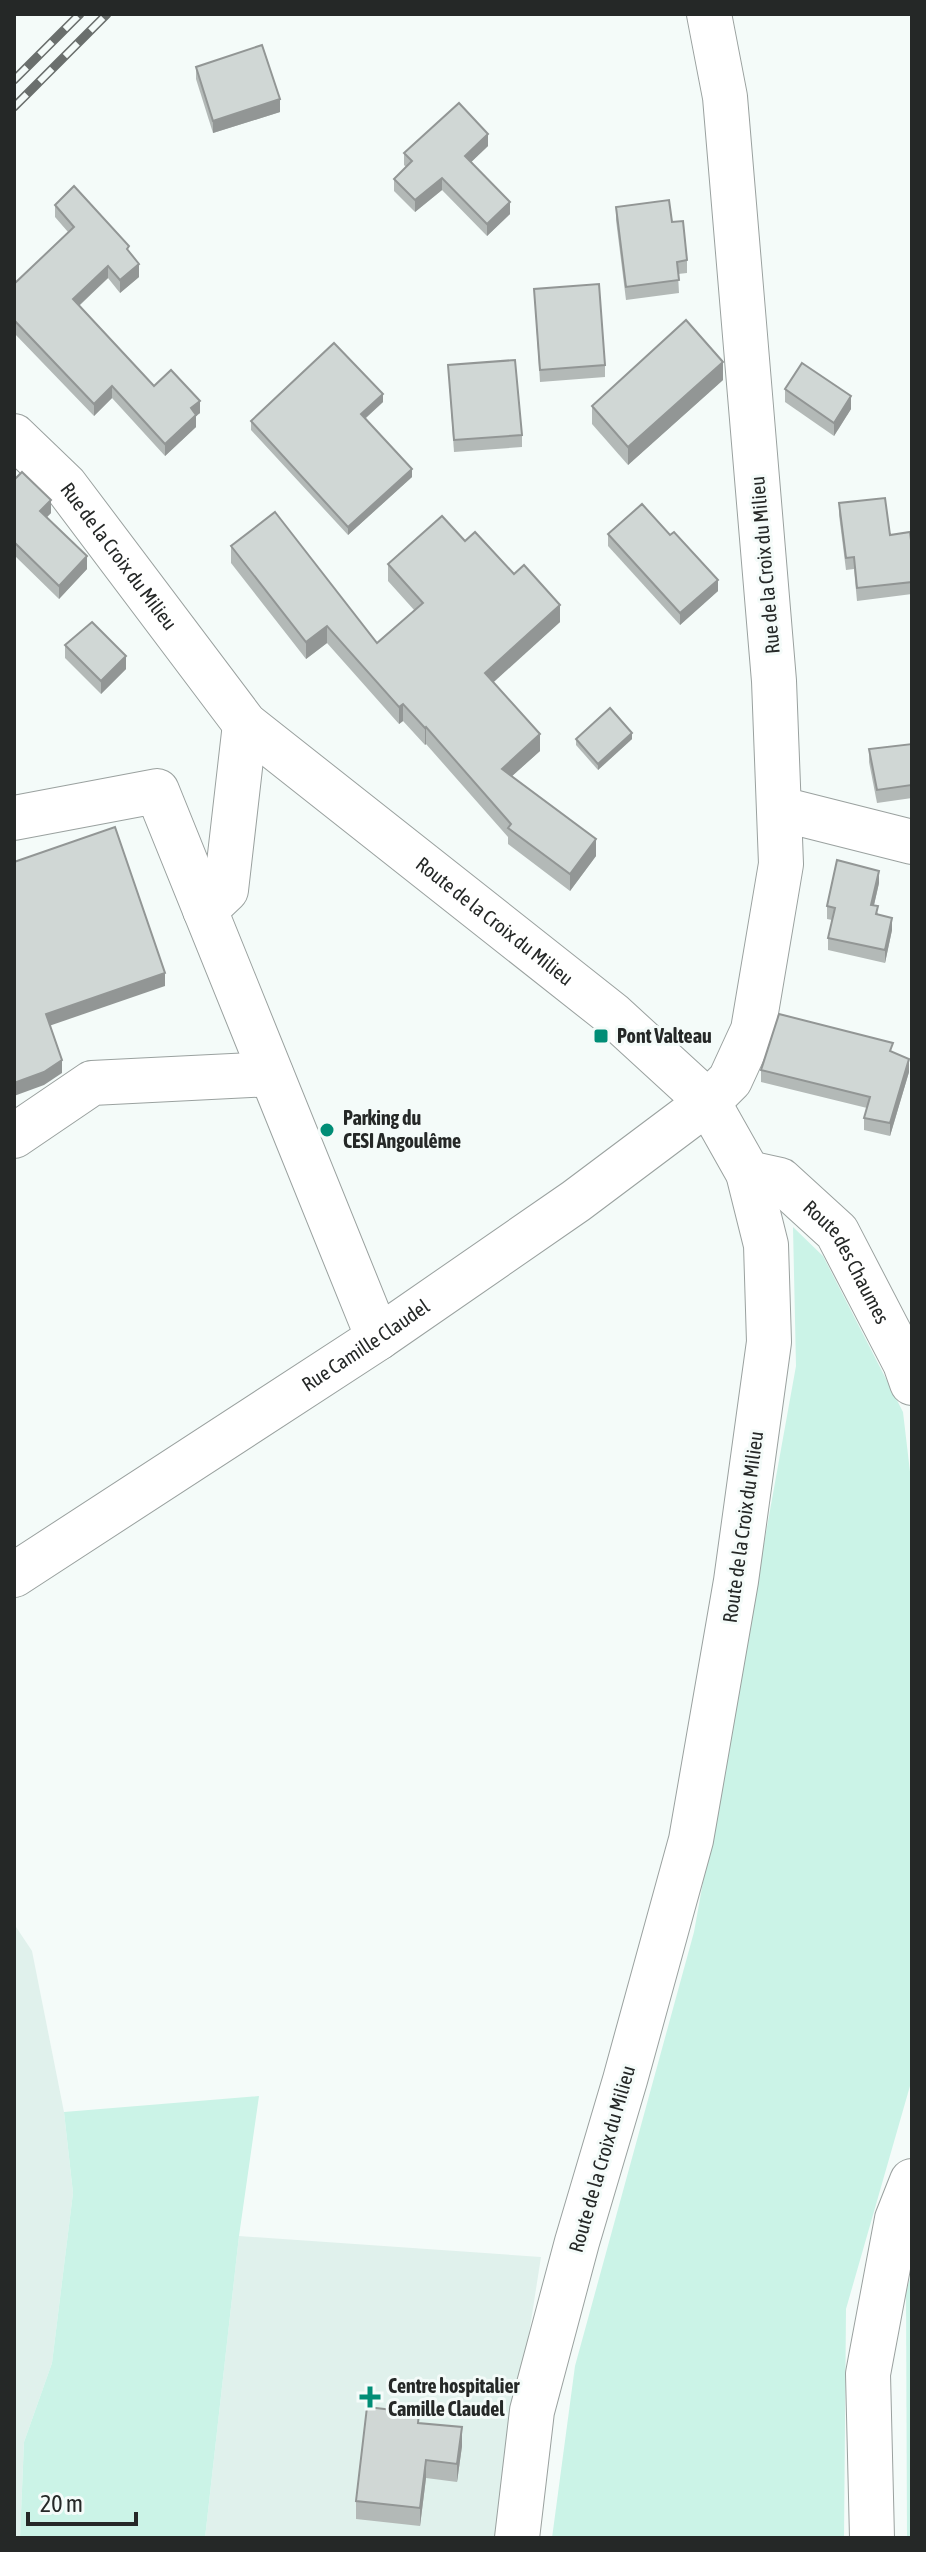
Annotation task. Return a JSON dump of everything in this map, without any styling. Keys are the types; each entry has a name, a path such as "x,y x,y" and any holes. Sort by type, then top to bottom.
{"street":[{"name":"Rue de la Croix du Milieu","path":"708,1102 730,1080 753,1030 781,864 774,681 725,97 709,14"},
{"name":"Rue de la Croix du Milieu","path":"14,436 65,485 245,724"},
{"path":"205,910 226,890 245,724"},
{"name":"Route de la Croix du Milieu","path":"245,724 612,1014 708,1102 748,1173 766,1245 769,1342 736,1581 691,1840 625,2080 594,2248 532,2411 517,2538"},
{"path":"14,818 157,791 378,1338"},
{"path":"781,809 912,842"},
{"path":"14,1136 92,1083 271,1074"},
{"name":"Rue Camille Claudel","path":"14,1575 378,1338 576,1201 708,1102"},
{"name":"Route des Chaumes","path":"748,1173 780,1180 837,1232 905,1363 912,1383"},
{"path":"872,2538 868,2374 897,2219 912,2181"}],"shaded area":[{"path":"14,1924 32,1951 64,2112 73,2193 52,2363 24,2442 20,2538 14,2538"},
{"name":"Centre hospitalier Camille Claudel","path":"239,2236 541,2257 497,2538 205,2538"}],"green space":[{"path":"793,1227 823,1256 903,1412 912,1489 912,2079 846,2309 844,2538 552,2538 575,2366 694,1932 796,1366"},
{"path":"259,2096 239,2236 205,2538 20,2538 24,2442 52,2363 73,2193 64,2112"},
{"path":"912,2271 912,2538 907,2538 906,2292"}],"building":[{"path":"262,45 280,99 213,121 196,67"},
{"path":"459,103 488,134 465,156 510,202 487,224 442,178 415,200 394,179 412,161 404,153"},
{"path":"74,186 129,246 127,249 139,264 120,280 108,266 73,299 154,386 171,370 200,401 191,408 196,415 165,444 112,386 94,404 14,320 14,284 74,227 55,205"},
{"path":"669,200 672,222 683,221 687,260 677,262 679,280 626,287 616,207"},
{"path":"599,284 605,365 540,370 534,289"},
{"path":"686,320 723,362 628,447 592,406"},
{"path":"334,343 383,394 361,414 412,469 348,527 251,421"},
{"path":"515,360 522,435 454,440 448,365"},
{"path":"802,363 851,396 834,423 785,389"},
{"path":"22,472 51,500 40,511 87,556 59,586 14,542 14,480"},
{"path":"885,498 890,535 910,532 912,582 857,588 854,557 846,558 839,503"},
{"path":"642,504 670,535 674,532 718,580 680,613 608,534"},
{"path":"275,512 377,643 423,603 388,564 442,516 465,541 475,532 514,574 524,565 560,605 485,673 540,734 502,769 596,839 570,874 508,828 511,824 426,727 403,704 399,707 327,626 306,642 231,546"},
{"path":"92,622 126,656 101,681 65,645"},
{"path":"610,708 632,733 598,764 576,739"},
{"path":"912,744 912,785 877,790 869,749"},
{"path":"115,827 165,973 46,1014 62,1060 44,1072 14,1083 14,862"},
{"path":"837,860 879,871 871,905 878,906 876,914 892,918 885,950 828,938 835,908 827,906"},
{"path":"779,1014 893,1043 890,1051 909,1059 890,1123 864,1118 870,1097 761,1070"},
{"path":"367,2407 419,2413 418,2423 462,2427 457,2464 426,2460 420,2508 356,2501"}],"railway":[{"path":"14,80 80,14"},
{"path":"14,107 107,14"}],"place":[{"name":"Pont Valteau","path":"601,1036"},
{"name":"Parking du CESI Angoulême","path":"327,1130"},
{"name":"Centre hospitalier Camille Claudel","path":"370,2397"}]}
